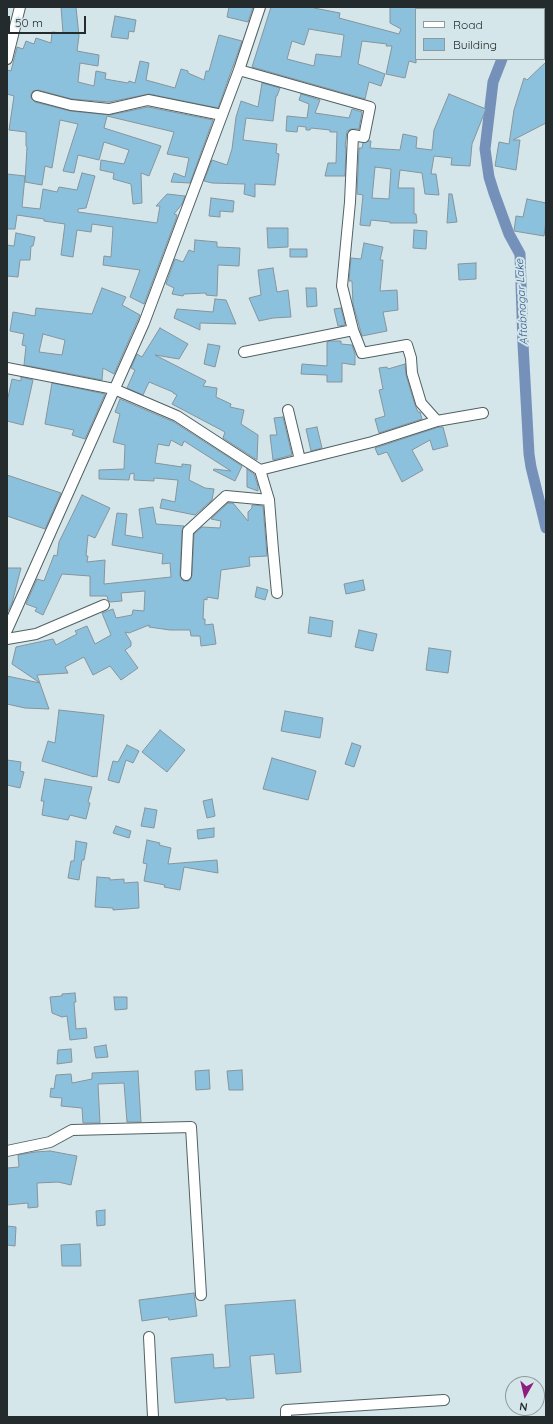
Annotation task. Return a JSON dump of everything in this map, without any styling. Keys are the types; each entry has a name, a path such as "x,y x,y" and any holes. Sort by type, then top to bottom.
{"street":[{"path":"7,59 20,7"},
{"path":"7,630 144,323 240,70 260,7"},
{"path":"240,70 370,107 364,136 354,135 350,202 342,286 362,354 407,345 411,358 412,373 421,403 437,421"},
{"path":"36,96 71,105 109,109 148,100 222,115"},
{"path":"244,352 354,330"},
{"path":"7,368 114,389 177,416 260,470 269,500 272,550 277,593"},
{"path":"288,410 300,460"},
{"path":"260,470 372,442 437,421 483,413"},
{"path":"186,575 188,531 226,496 269,500"},
{"path":"7,639 36,634 104,605"},
{"path":"7,1151 50,1142 72,1130 191,1127 201,1295"},
{"path":"149,1337 153,1417"},
{"path":"286,1417 286,1410 444,1400"}],"building":[{"path":"61,7 76,7 79,36 77,51 99,55 98,66 80,63 78,82 94,86 96,71 106,73 105,79 135,83 140,61 149,63 146,80 175,88 181,69 188,71 188,73 204,80 206,71 209,71 219,35 242,41 218,108 149,94 109,102 72,99 38,90 33,91 31,94 31,98 35,102 70,111 110,115 148,107 213,120 190,183 171,182 174,173 185,177 189,158 167,154 174,132 107,116 104,128 161,146 149,176 141,173 142,203 133,204 131,184 113,179 114,173 100,170 101,160 124,164 129,150 104,142 99,160 78,155 74,173 63,171 78,124 60,120 52,168 45,166 42,185 25,182 27,147 26,132 9,130 14,96 7,94 7,70 11,71 17,47 23,49 26,41 34,44 36,38 51,43 52,32 63,33"},
{"path":"229,7 253,7 248,22 227,17"},
{"path":"271,7 315,7 314,8 340,13 339,18 399,34 401,29 390,23 390,7 416,7 416,63 409,61 405,78 386,74 392,46 362,41 358,64 385,74 381,86 369,82 365,99 252,67","holes":["309,29 344,35 341,57 316,54 314,66 287,59 292,41 304,45"]},
{"path":"115,16 136,20 134,32 129,31 128,39 111,37"},
{"path":"546,62 546,123 513,140 520,140 516,170 495,166 499,142 509,144 514,110 524,78 527,80"},
{"path":"262,83 280,88 276,96 273,121 246,118 243,140 277,144 276,153 279,154 275,185 255,184 255,197 244,194 245,184 212,183 204,181 212,160 227,165 232,149 236,117 241,101 258,107"},
{"path":"301,94 320,100 315,113 349,118 352,109 362,112 359,129 351,129 347,131 345,147 345,176 325,176 328,163 336,163 337,132 311,128 310,130 306,130 306,127 298,126 297,132 286,131 287,116 307,118 309,104 299,100"},
{"path":"449,94 486,109 472,144 470,166 451,165 452,158 434,156 431,174 436,174 439,195 425,194 422,173 400,170 398,188 414,188 414,214 416,214 417,223 390,223 371,220 370,226 360,225 363,195 357,194 359,148 362,148 363,143 371,141 370,148 400,150 403,134 417,137 416,148 432,150 434,130","holes":["375,167 391,169 389,199 372,198"]},
{"path":"82,173 95,176 86,208 78,209 78,212 157,223 160,206 156,206 167,194 185,196 182,204 174,214 177,215 176,219 144,304 130,297 140,270 103,265 104,256 111,257 113,227 92,224 91,232 77,230 73,257 61,255 65,224 17,215 15,229 7,229 7,174 25,176 22,207 40,209 43,189 57,192 59,187 77,190"},
{"path":"449,194 452,194 457,222 447,223"},
{"path":"211,198 234,201 233,212 220,211 220,217 209,216"},
{"path":"527,199 546,203 544,236 514,231 516,216 523,217"},
{"path":"267,228 288,228 288,247 268,248"},
{"path":"414,230 427,231 426,249 413,248"},
{"path":"16,233 35,237 33,246 31,246 30,260 20,260 18,277 7,276 7,245 14,246"},
{"path":"195,240 217,242 217,247 240,248 239,266 218,265 217,296 206,295 206,293 184,294 183,296 172,294 174,288 166,284 175,259 183,262 189,250 194,252"},
{"path":"364,243 383,247 380,260 383,260 380,291 397,290 398,310 383,312 387,331 362,336 353,304 352,281 349,281 351,258 361,259"},
{"path":"290,249 307,249 307,257 290,257"},
{"path":"476,263 476,279 459,280 458,264"},
{"path":"273,268 277,292 288,290 291,317 273,318 259,321 249,298 261,295 258,270"},
{"path":"102,288 126,297 122,305 140,315 114,374 103,368 102,380 24,365 26,346 22,345 24,334 10,331 13,312 35,316 36,308 92,314","holes":["43,334 65,340 62,355 39,352"]},
{"path":"306,288 316,288 317,306 307,307"},
{"path":"215,299 226,300 236,324 200,323 200,330 174,318 177,309 213,312"},
{"path":"341,308 345,325 338,326 334,309"},
{"path":"160,328 188,344 179,359 155,355 206,381 203,386 217,388 216,397 231,404 230,407 244,410 241,424 258,435 257,460 223,438 225,432 172,404 177,395 173,392 149,382 143,395 127,388 135,370 131,368 137,354 142,357"},
{"path":"341,341 341,344 352,345 355,354 355,365 342,363 342,382 327,382 327,375 301,374 302,364 327,366 327,342"},
{"path":"208,344 220,346 215,367 204,364"},
{"path":"405,364 406,375 415,405 418,412 420,412 422,419 379,433 375,419 385,416 379,390 383,389 379,368 387,367 388,369"},
{"path":"21,377 33,380 23,425 7,421 7,402 12,379 21,381"},
{"path":"52,383 105,394 85,439 72,435 74,430 45,424"},
{"path":"120,399 174,422 242,466 235,481 213,470 231,471 184,441 182,446 171,440 169,446 158,444 155,463 182,467 182,464 191,465 189,480 205,488 214,489 212,500 195,515 160,508 162,499 175,502 178,480 154,478 154,481 134,480 134,473 130,474 129,480 99,479 99,470 124,469 125,445 113,442 120,414 115,412"},
{"path":"283,417 292,455 273,460 270,435 277,435 274,418"},
{"path":"317,427 322,448 311,451 306,429"},
{"path":"443,427 448,446 433,450 430,440 412,450 423,470 402,482 387,452 378,455 375,448"},
{"path":"247,469 254,474 258,491 247,487"},
{"path":"7,475 61,493 45,529 7,516"},
{"path":"82,495 110,508 95,538 88,535 86,556 88,556 87,562 105,560 104,584 171,577 170,563 162,564 163,554 112,545 117,513 127,514 125,535 143,538 139,509 153,507 156,524 184,526 182,531 180,575 183,581 189,581 192,576 194,534 202,527 220,528 221,521 211,519 228,503 233,503 248,521 248,512 252,508 252,505 263,506 267,556 249,557 250,566 221,570 218,599 207,597 207,600 204,599 203,619 205,619 205,625 213,624 216,644 201,646 200,636 191,636 190,630 170,630 149,627 149,625 129,633 125,632 131,642 131,646 125,650 138,668 121,680 110,666 93,675 84,657 65,667 68,673 37,675 40,683 12,664 16,647 53,639 56,645 77,634 75,631 87,626 95,644 111,635 102,613 113,609 116,618 132,615 133,610 144,611 145,591 121,593 122,601 110,602 107,596 90,596 90,576 62,574 43,615 35,611 37,608 26,604 37,579 44,581 54,555 57,556 59,542"},
{"path":"7,568 21,568 12,603 8,611 7,611"},
{"path":"363,580 365,590 346,594 344,584"},
{"path":"257,587 268,590 265,600 255,597"},
{"path":"310,617 333,621 331,637 308,633"},
{"path":"359,630 377,634 373,651 355,647"},
{"path":"429,648 451,651 448,673 426,670"},
{"path":"7,676 40,683 49,709 25,708 7,704"},
{"path":"59,710 104,715 97,777 42,761 48,741 55,743"},
{"path":"285,711 323,718 320,738 281,731"},
{"path":"160,730 185,750 167,772 142,752"},
{"path":"352,743 361,746 354,767 345,764"},
{"path":"127,745 139,751 133,763 126,760 119,783 108,780 113,761 118,762"},
{"path":"272,758 316,771 308,800 263,789"},
{"path":"7,760 21,762 20,771 24,772 20,788 7,785"},
{"path":"45,779 92,787 86,819 70,815 68,820 42,815 44,801 41,801"},
{"path":"212,799 215,816 207,818 203,801"},
{"path":"145,808 157,810 154,828 141,826"},
{"path":"116,826 131,831 129,838 113,833"},
{"path":"214,828 214,837 198,839 197,830"},
{"path":"147,840 160,843 159,845 171,848 168,864 217,860 218,873 184,867 180,890 164,887 165,885 144,881 147,864 143,863"},
{"path":"76,841 87,843 84,860 82,860 79,880 68,878 71,861 74,861"},
{"path":"97,877 110,878 110,880 124,879 124,883 138,882 139,908 113,910 113,908 95,907"},
{"path":"75,993 76,1002 74,1002 76,1029 86,1028 87,1038 70,1040 67,1016 62,1017 52,1013 50,997"},
{"path":"114,997 127,997 127,1009 115,1010"},
{"path":"106,1045 108,1057 96,1058 94,1047"},
{"path":"71,1049 72,1062 57,1064 58,1050"},
{"path":"209,1070 210,1089 196,1090 195,1071"},
{"path":"242,1070 243,1090 229,1090 227,1071"},
{"path":"138,1071 141,1122 127,1122 124,1083 98,1084 100,1123 83,1123 82,1108 61,1106 62,1098 50,1097 51,1088 54,1089 56,1075 71,1074 72,1083 92,1079 92,1073"},
{"path":"50,1151 77,1156 71,1185 58,1182 37,1183 38,1207 28,1208 28,1203 7,1205 7,1168 19,1167 18,1155"},
{"path":"105,1210 105,1225 97,1226 96,1211"},
{"path":"7,1226 16,1227 15,1246 7,1245"},
{"path":"80,1244 81,1266 62,1266 61,1245"},
{"path":"194,1293 197,1316 169,1320 168,1317 142,1321 139,1300"},
{"path":"295,1300 301,1372 276,1374 274,1354 250,1356 254,1398 226,1400 226,1398 175,1403 171,1358 213,1354 214,1368 230,1367 225,1305"}],"waterway":[{"name":"Aftabnagar Lake","path":"502,60 493,82 485,149 489,177 494,193 509,234 520,254 529,454 546,528"}]}
